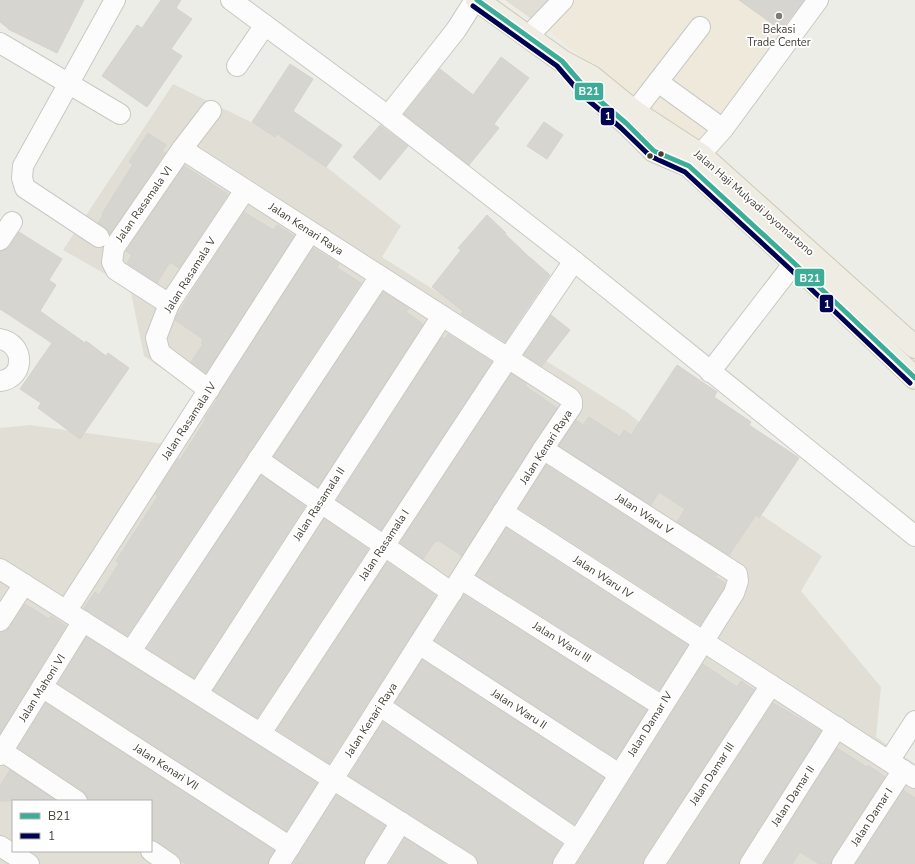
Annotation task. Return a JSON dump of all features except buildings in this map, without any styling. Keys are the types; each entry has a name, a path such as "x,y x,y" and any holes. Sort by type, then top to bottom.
{"main road":[{"name":"Jalan Haji Mulyadi Joyomartono","path":"476,0 499,6 531,38 562,61 587,90 630,118 654,151 695,161 915,347"},
{"name":"Jalan Haji Mulyadi Joyomartono","path":"695,161 794,263 915,378"}],"street":[{"path":"99,238 25,188 22,178 22,166 115,0"},
{"path":"231,0 388,116 574,262 915,536"},
{"path":"388,116 456,30 476,0"},
{"path":"531,38 536,28 563,0"},
{"path":"695,161 723,128 818,0"},
{"path":"237,66 265,25"},
{"path":"630,118 700,27"},
{"path":"0,44 120,114"},
{"path":"658,82 723,128"},
{"name":"Jalan Rasamala VI","path":"169,304 116,270 112,262 114,248 182,149 211,111"},
{"name":"Jalan Kenari Raya","path":"182,149 570,398 572,401 572,406 543,449 279,864"},
{"name":"Jalan Rasamala V","path":"209,390 160,353 156,338 169,304 245,190"},
{"path":"0,240 12,222"},
{"name":"Jalan Rasamala IV","path":"75,616 209,390 310,232"},
{"name":"Jalan Rasamala I","path":"261,733 508,358 574,262"},
{"path":"710,372 794,263"},
{"path":"131,651 380,276"},
{"name":"Jalan Rasamala II","path":"198,693 442,316"},
{"path":"0,338 14,345 20,359 15,373 9,378 0,381"},
{"name":"Jalan Waru V","path":"543,449 737,574 737,584"},
{"name":"Jalan Waru III","path":"258,459 320,503 384,545 662,706"},
{"name":"Jalan Waru IV","path":"503,512 902,769"},
{"path":"0,568 467,864"},
{"path":"0,621 24,584"},
{"name":"Jalan Damar IV","path":"562,864 734,593 737,584"},
{"name":"Jalan Mahoni VI","path":"1,753 42,687 75,616"},
{"name":"Jalan Waru II","path":"419,644 619,774"},
{"name":"Jalan Damar III","path":"654,864 771,685"},
{"name":"Jalan Kenari VII","path":"42,687 290,847"},
{"path":"380,706 577,840"},
{"name":"Jalan Damar I","path":"842,864 902,769 915,722"},
{"name":"Jalan Damar II","path":"750,864 837,728"},
{"path":"1,753 74,800"},
{"path":"375,864 401,822"},
{"path":"0,846 29,864"},
{"path":"152,852 170,864"}],"shaded area":[{"path":"505,0 569,0 547,30"},
{"path":"569,0 830,0 712,159 547,30"},
{"path":"173,84 300,146 401,226 382,257 627,412 706,477 822,556 801,591 881,687 876,737 915,764 915,864 0,864 0,428 30,425 172,445 204,398 144,356 130,288 63,250"}],"transit line":[{"name":"B21","path":"477,0 562,61 587,90 626,123 654,151 689,166 915,378"},
{"name":"1","path":"473,6 557,66 582,95 621,128 650,156 685,172 910,383"}],"place":[{"name":"Bekasi Trade Center","path":"779,16"}]}
